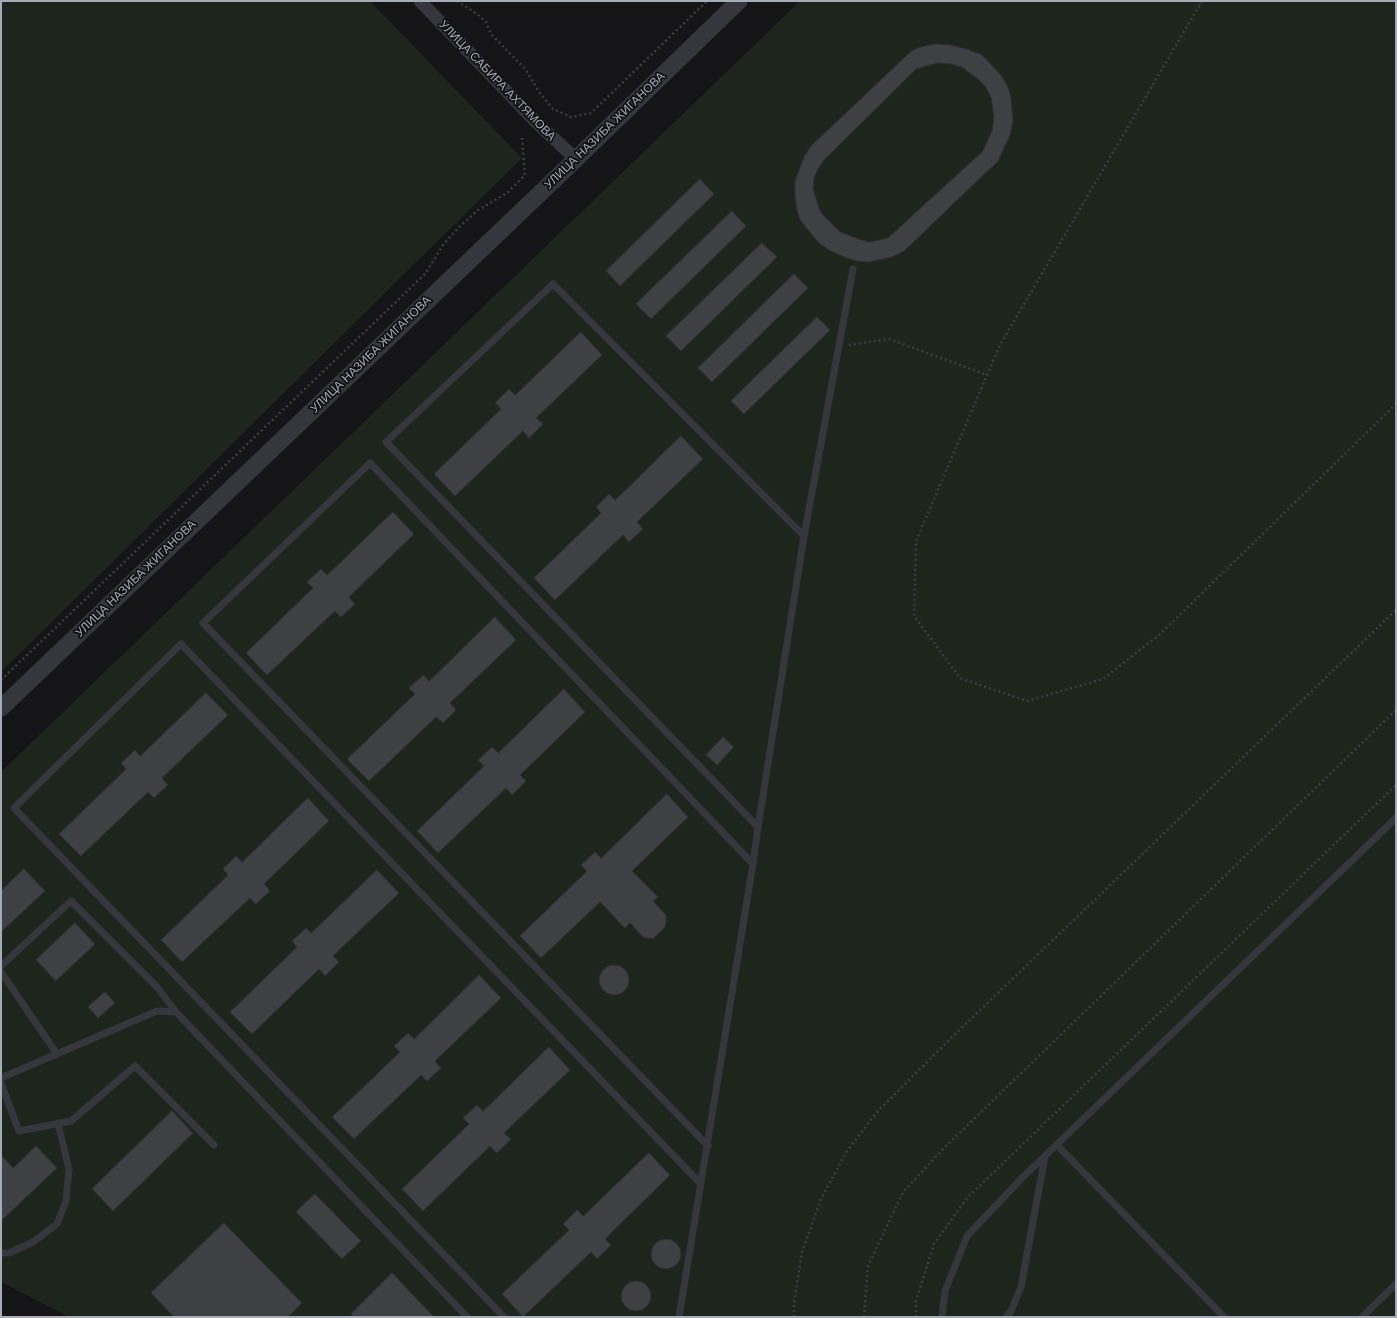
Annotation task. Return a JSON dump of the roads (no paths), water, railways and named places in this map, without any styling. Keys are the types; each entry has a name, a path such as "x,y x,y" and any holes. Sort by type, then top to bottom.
{"street":[{"name":"УЛИЦА САБИРА АХТЯМОВА","path":"420,1 537,124 576,159"},
{"name":"УЛИЦА НАЗИБА ЖИГАНОВА","path":"1,708 576,159 739,1"}],"lane":[{"path":"679,1317 700,1183 708,1146 804,536 853,269"},
{"path":"758,827 386,442 553,284 804,536"},
{"path":"708,1146 203,624 370,463 753,864"},
{"path":"504,1317 14,808 181,644 700,1183"},
{"path":"942,1317 945,1291 967,1236 1045,1156 1396,818"},
{"path":"1,966 71,901 157,987 176,1012 467,1317"},
{"path":"1,972 57,1054"},
{"path":"1,1078 157,1011 176,1012"},
{"path":"1,1083 19,1131 71,1121 135,1066 214,1145"},
{"path":"1,1253 9,1253 33,1242 57,1224 66,1201 69,1169 58,1123"},
{"path":"1057,1145 1224,1317"},
{"path":"1006,1317 1011,1311 1021,1287 1045,1156"},
{"path":"1362,1317 1396,1284"}]}
